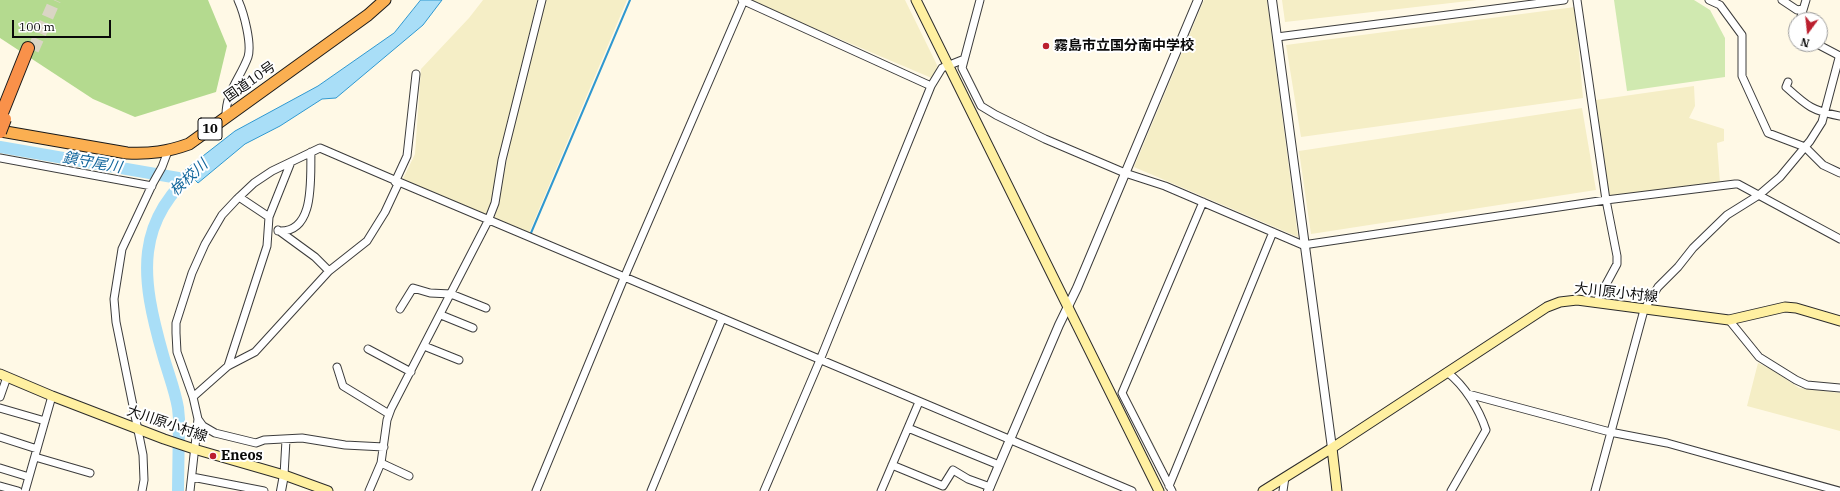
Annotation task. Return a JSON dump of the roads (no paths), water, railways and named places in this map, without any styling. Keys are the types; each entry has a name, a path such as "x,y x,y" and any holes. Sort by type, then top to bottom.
{"highway":[{"name":"国道10号","path":"0,131 126,153 143,154 168,151 189,144 368,15 385,0"},
{"path":"0,131 2,118 30,49"}],"main road":[{"path":"916,0 1159,491"},
{"name":"大川原小村線","path":"1263,491 1332,448 1547,307 1560,302 1576,300 1729,320 1785,307 1796,308 1840,321"},
{"name":"大川原小村線","path":"4,376 136,429 194,449 284,475 328,491"},
{"path":"1332,448 1337,491"}],"street":[{"path":"226,118 226,106 248,56 248,38 244,14 238,0"},
{"path":"369,491 382,463 389,414 488,221 494,203 504,152 542,0"},
{"path":"536,491 624,278 744,0 931,86"},
{"path":"764,491 820,360 931,86 942,68 962,60 966,54 980,0"},
{"path":"892,465 944,486 953,470 989,489 1078,288 1198,0"},
{"path":"1272,0 1303,245 1332,448"},
{"path":"1276,37 1564,0"},
{"path":"1577,0 1606,200 1617,264 1596,303"},
{"path":"1709,0 1720,5 1742,36 1742,76 1768,133 1806,147 1823,165 1840,173"},
{"path":"1782,0 1797,10 1803,9"},
{"path":"1802,12 1806,0"},
{"path":"1595,491 1644,310 1658,287 1678,267 1693,248 1727,216 1759,196 1784,173 1806,147 1822,122 1837,70 1839,57 1828,50"},
{"path":"962,60 962,68 981,106 1045,139 1125,173 1166,186 1303,245 1606,200 1734,184 1738,184 1840,239"},
{"path":"193,397 228,366 255,352 329,271 367,241 385,212 407,156 416,74"},
{"path":"1788,82 1786,87 1805,104 1815,110 1840,116"},
{"path":"190,491 198,419 193,397 177,352 176,323 192,273 205,244 222,215 239,197 254,183 291,162 320,148 488,221 1132,491"},
{"path":"142,491 144,480 143,454 136,429 116,322 114,299 122,249 152,184 162,167 168,151"},
{"path":"278,230 284,231 295,228 303,217 310,196 311,152"},
{"path":"0,158 152,184"},
{"path":"228,366 267,246 269,220 291,162"},
{"path":"239,197 269,220 278,230 315,257 329,271"},
{"path":"1170,489 1122,393 1203,202"},
{"path":"1170,489 1273,232"},
{"path":"400,309 413,288 430,293 451,294 486,308"},
{"path":"441,315 473,328"},
{"path":"651,491 722,319"},
{"path":"1729,320 1759,357 1796,380 1807,385 1840,388"},
{"path":"424,346 459,360"},
{"path":"368,349 411,372"},
{"path":"337,367 343,386 389,414"},
{"path":"1447,372 1458,380 1468,394 1486,432 1451,491"},
{"path":"0,397 4,376"},
{"path":"1468,394 1610,432 1667,443 1839,491"},
{"path":"25,491 52,396"},
{"path":"881,491 919,402"},
{"path":"0,408 45,421"},
{"path":"198,419 203,426 215,433 256,443 264,440 302,438 345,445 384,447"},
{"path":"908,428 999,465"},
{"path":"0,437 37,449"},
{"path":"281,491 284,475 286,440"},
{"path":"35,457 90,473"},
{"path":"382,463 409,476"},
{"path":"0,468 29,477"},
{"path":"192,477 264,491"},
{"path":"1283,491 1285,477"},
{"path":"0,486 18,491"}],"water":[{"path":"421,0 442,0 423,25 336,98 322,99 280,126 245,144 198,183 185,170 235,131 318,86 394,33"}],"waterway":[{"path":"531,233 630,0"},
{"name":"鎮守尾川","path":"0,147 184,179"},
{"name":"検校川","path":"178,491 178,408 155,327 147,276 148,252 153,229 163,207 179,186 202,165"}],"tunnel":[{"path":"33,50 55,0"}],"place":[{"name":"霧島市立国分南中学校","path":"1046,46"},
{"name":"Eneos","path":"213,456"}]}
